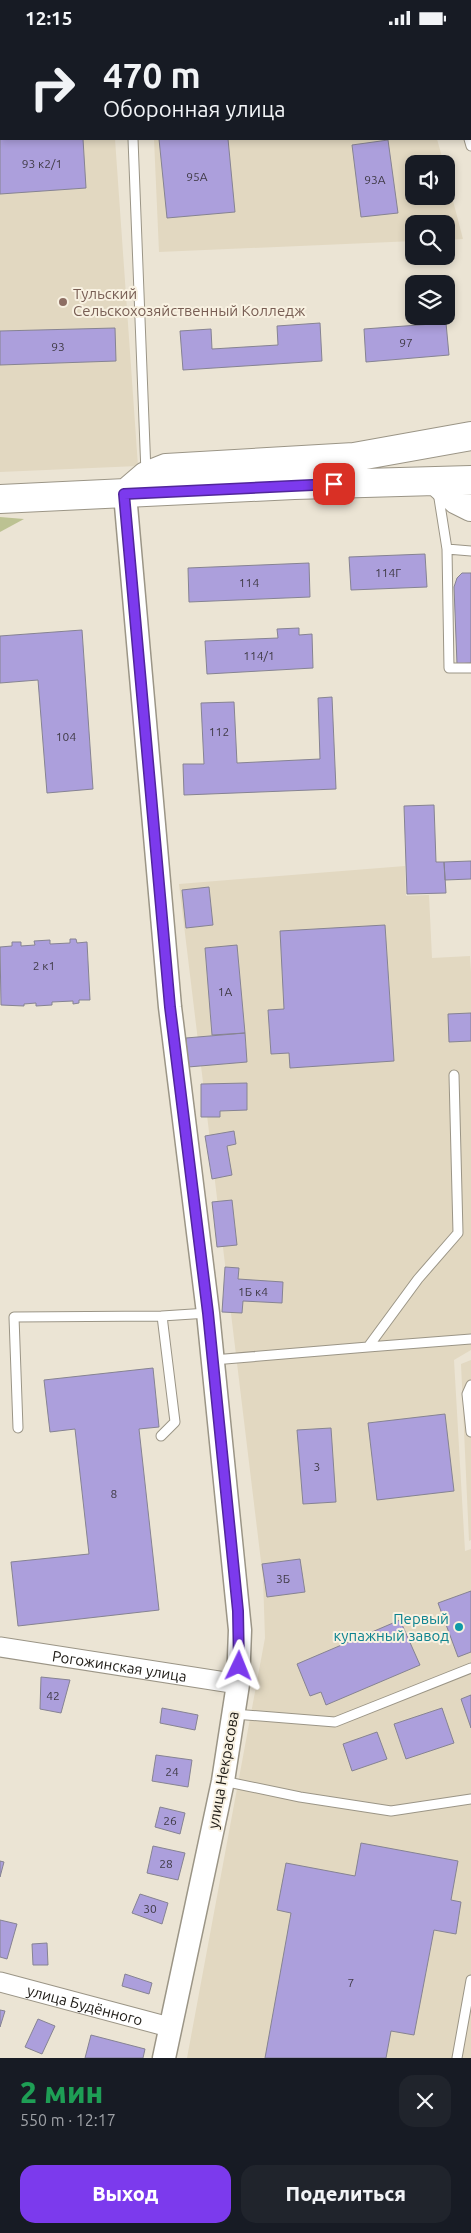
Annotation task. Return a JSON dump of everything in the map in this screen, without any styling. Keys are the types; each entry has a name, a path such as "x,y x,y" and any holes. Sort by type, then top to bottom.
{"main road":[{"path":"139,487 166,468 354,457 471,436"},
{"path":"294,485 354,457 425,482 471,507"},
{"path":"0,499 139,487 471,480"}],"street":[{"name":"улица Некрасова","path":"139,487 170,1007 208,1313 240,1630 238,1684 223,1781 169,2027 164,2058"},
{"name":"Рогожинская улица","path":"0,1647 238,1684"},
{"name":"улица Будённого","path":"0,1982 169,2027"}],"lane":[{"path":"133,140 139,487"},
{"path":"425,482 447,549 449,668 471,668"},
{"path":"447,549 471,551"},
{"path":"368,1347 418,1279 458,1233 454,1075"},
{"path":"18,1428 14,1317 162,1316 208,1313"},
{"path":"161,1436 175,1422 162,1316"},
{"path":"213,1360 471,1339"},
{"path":"471,1385 467,1395 471,1432"},
{"path":"234,1714 335,1722 471,1668"},
{"path":"223,1781 300,1797 391,1811 471,1799"},
{"path":"457,2058 471,1980"}],"shaded area":[{"name":"Тульский Сельскохозяйственный Колледж","path":"0,140 115,140 138,466 0,472"},
{"path":"154,140 437,140 441,155 405,155 405,205 454,205 463,239 455,239 455,215 405,215 405,241 159,252"},
{"path":"405,866 406,896 429,895 432,958 470,956 471,972 471,1350 454,1360 465,1551 471,1549 471,2058 187,2058 265,1638 263,1578 179,884"},
{"path":"471,1360 471,1540 469,1541 461,1364"}],"green space":[{"path":"0,517 24,519 0,532"}],"building":[{"path":"0,140 83,140 86,188 0,194"},
{"path":"159,140 228,140 235,212 167,218"},
{"path":"388,140 398,213 361,217 352,145"},
{"path":"320,323 322,361 183,370 180,331 211,329 212,349 278,345 277,326"},
{"path":"446,325 449,355 366,362 364,329"},
{"path":"115,328 116,361 0,365 0,331"},
{"path":"425,554 427,587 351,590 349,557"},
{"path":"309,563 310,597 189,602 188,568"},
{"path":"462,573 471,573 471,663 457,664 454,587 457,578"},
{"path":"299,628 299,635 312,634 313,668 207,674 205,641 278,638 277,629"},
{"path":"82,630 93,789 47,793 38,680 0,683 0,636"},
{"path":"332,697 336,789 184,795 183,764 204,764 201,703 234,702 237,763 320,759 318,698"},
{"path":"434,805 436,862 444,862 446,893 407,894 404,806"},
{"path":"471,861 471,879 445,880 444,862"},
{"path":"209,887 213,925 186,928 182,890"},
{"path":"385,925 394,1061 290,1068 289,1053 271,1054 268,1010 284,1009 280,931"},
{"path":"70,939 76,939 77,943 87,942 90,1000 79,1000 79,1003 73,1004 73,1001 52,1002 52,1005 36,1006 36,1003 24,1004 24,1006 1,1005 0,947 12,946 12,942 21,942 21,946 35,945 34,941 50,940 50,944 70,943"},
{"path":"237,945 245,1033 212,1035 205,948"},
{"path":"471,1013 471,1041 449,1042 448,1014"},
{"path":"245,1033 247,1062 188,1067 186,1038"},
{"path":"247,1083 247,1110 220,1111 220,1117 201,1117 201,1084"},
{"path":"234,1131 236,1144 227,1146 232,1175 212,1179 205,1136"},
{"path":"232,1200 237,1245 217,1247 212,1202"},
{"path":"225,1267 239,1268 238,1279 283,1282 282,1303 243,1301 242,1313 222,1312"},
{"path":"153,1368 159,1427 139,1429 159,1610 18,1626 11,1562 89,1554 75,1429 50,1432 44,1380"},
{"path":"445,1414 454,1491 377,1500 368,1423"},
{"path":"331,1428 336,1502 303,1504 297,1430"},
{"path":"300,1559 305,1592 267,1597 262,1564"},
{"name":"Первый купажный завод","path":"471,1591 471,1652 458,1657 438,1603"},
{"path":"400,1620 420,1665 326,1705 321,1692 310,1696 297,1664"},
{"path":"41,1677 70,1680 61,1713 40,1709"},
{"path":"471,1695 471,1728 461,1699"},
{"path":"162,1708 198,1715 195,1730 160,1723"},
{"path":"442,1708 454,1743 406,1759 394,1724"},
{"path":"377,1732 387,1759 352,1771 343,1744"},
{"path":"156,1755 192,1760 188,1787 152,1781"},
{"path":"160,1807 185,1813 180,1834 155,1827"},
{"path":"361,1843 458,1861 451,1900 461,1902 456,1934 434,1930 414,2035 391,2031 386,2058 265,2058 291,1913 277,1910 286,1863 355,1876"},
{"path":"153,1846 185,1853 178,1880 147,1873"},
{"path":"0,1861 4,1862 0,1877"},
{"path":"140,1894 168,1903 162,1924 132,1913"},
{"path":"0,1920 17,1924 7,1959 0,1957"},
{"path":"47,1943 48,1965 33,1965 32,1944"},
{"path":"125,1974 152,1983 149,1994 122,1986"},
{"path":"0,2010 5,2011 0,2027"},
{"path":"38,2019 55,2026 42,2054 25,2047"},
{"path":"91,2035 145,2049 143,2058 85,2058"}],"place":[{"name":"Тульский Сельскохозяйственный Колледж","path":"63,302"},
{"name":"Первый купажный завод","path":"459,1627"}],"route":[{"path":"239,1666 240,1630 208,1313 170,1007 124,494 334,484"}]}
